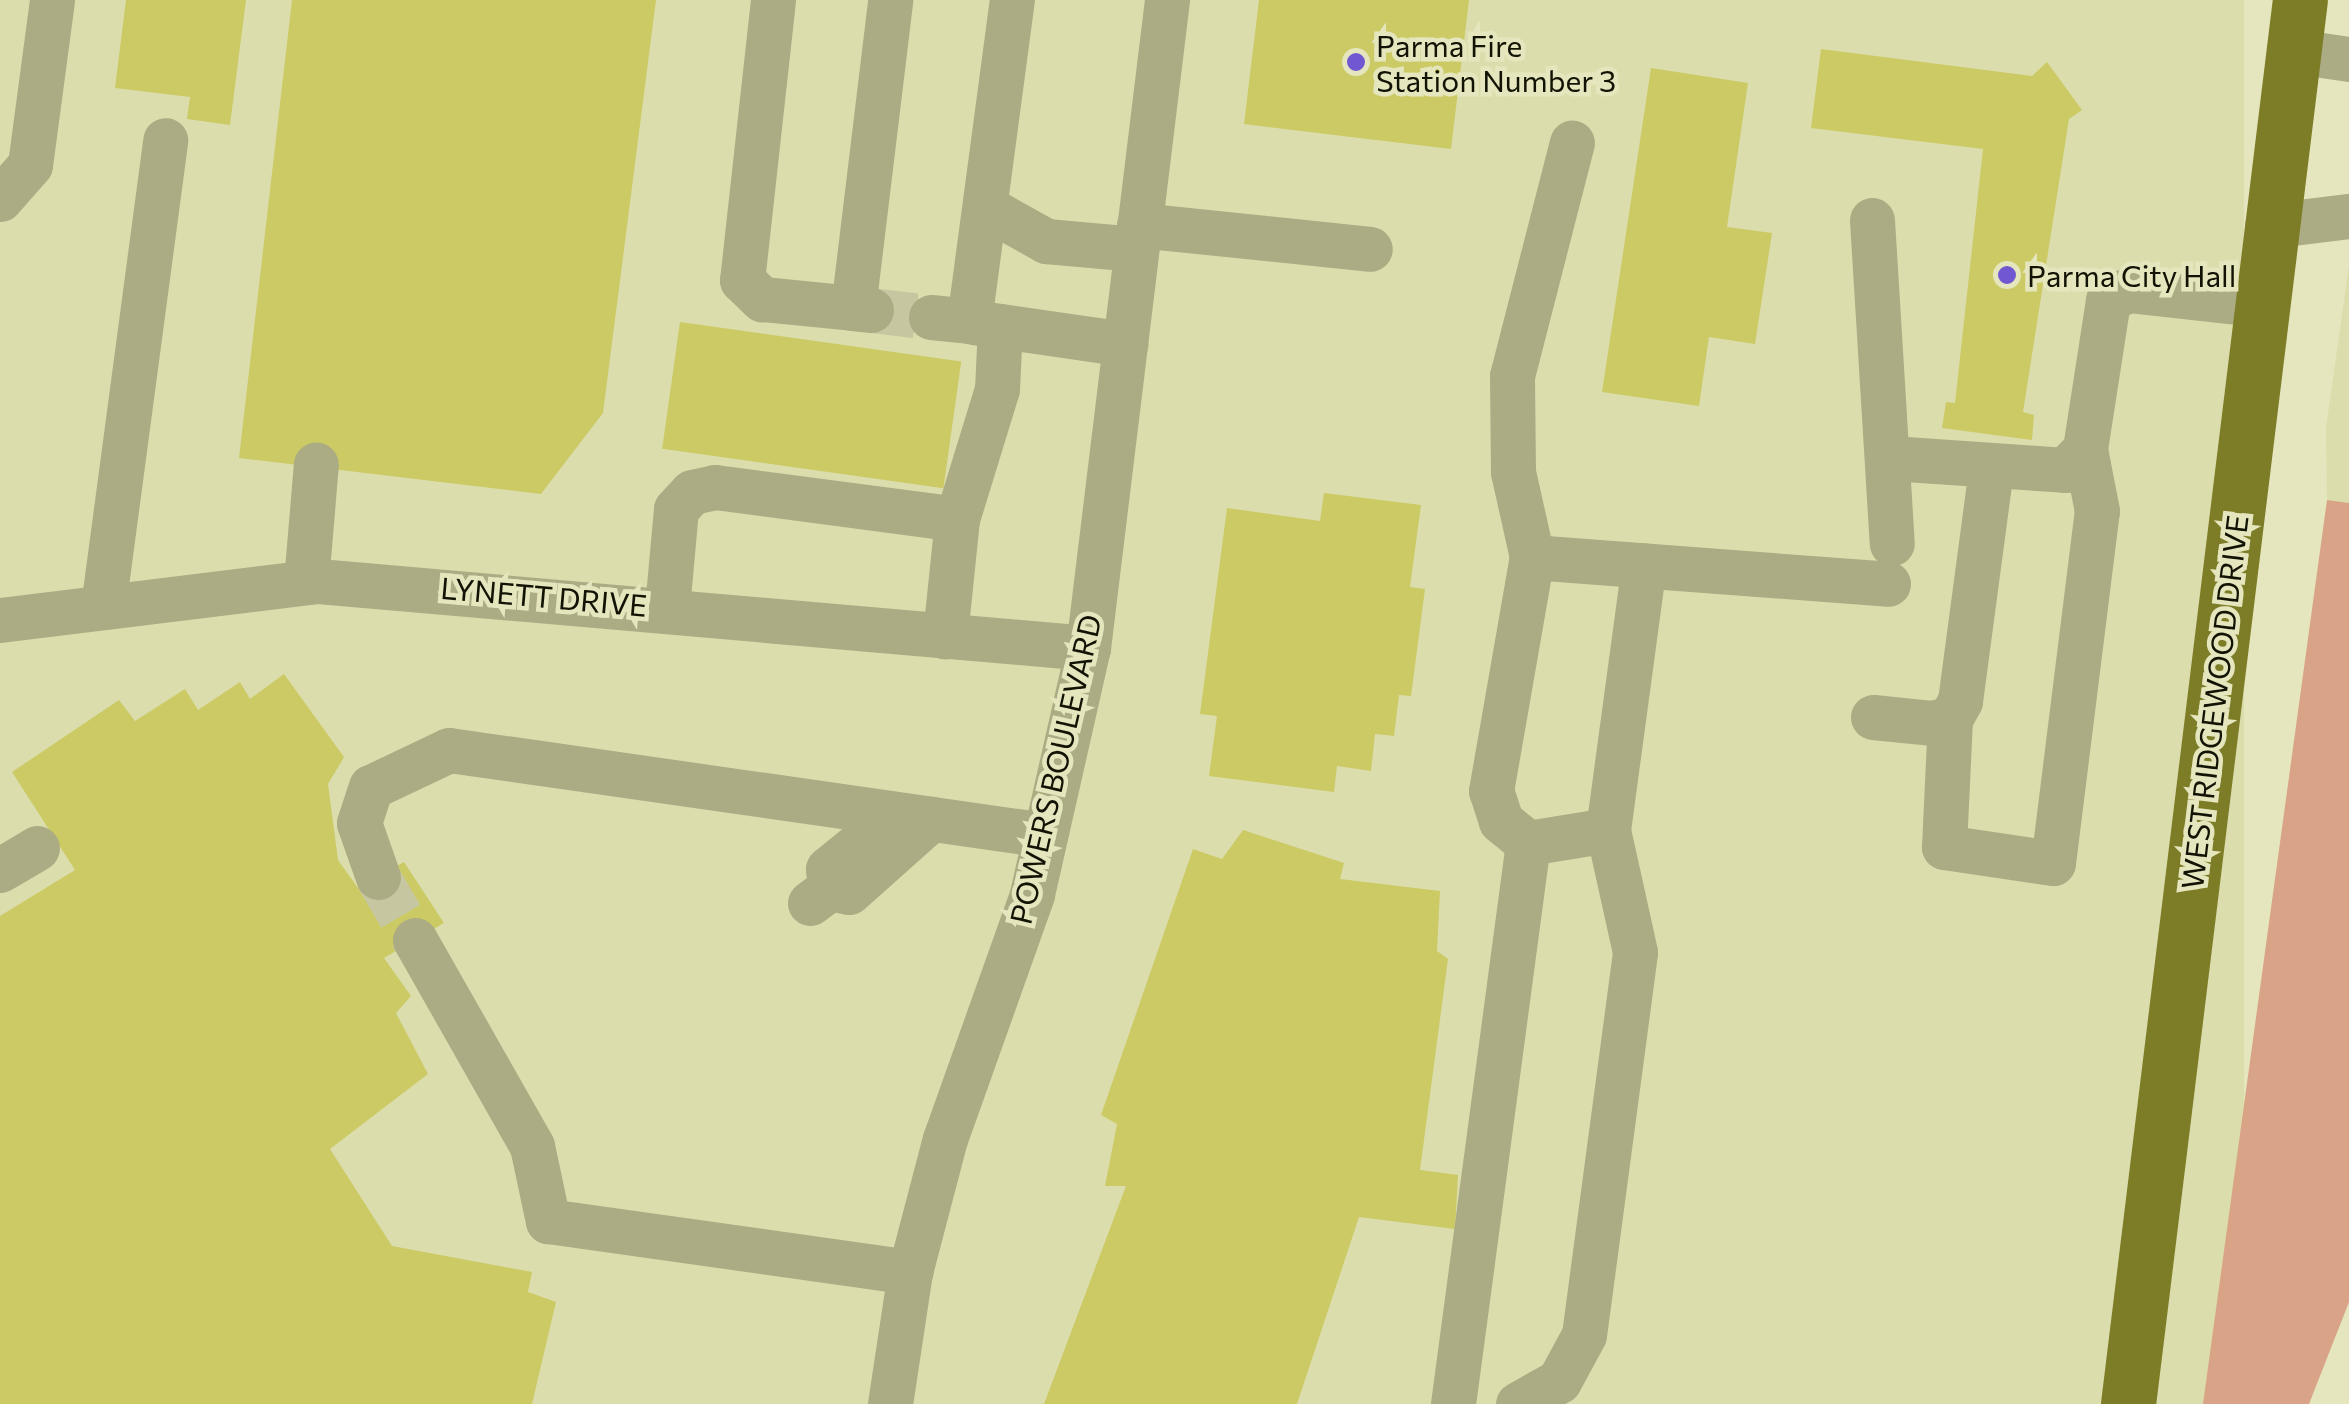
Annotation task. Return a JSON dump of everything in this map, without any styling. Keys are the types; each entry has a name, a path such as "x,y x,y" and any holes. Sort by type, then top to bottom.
{"main road":[{"name":"WEST RIDGEWOOD DRIVE","path":"2128,1404 2262,305 2267,226 2297,26"}],"street":[{"path":"0,199 30,166 52,0"},
{"path":"773,0 742,280 762,298 862,309 890,0"},
{"path":"945,636 957,519 996,390 967,321 988,208 1012,0"},
{"name":"POWERS BOULEVARD","path":"890,1404 910,1272 1045,836 1088,648 1167,0"},
{"path":"2297,26 2349,59"},
{"path":"102,607 165,140"},
{"path":"1572,144 1512,376 1513,472 1532,557 1492,791 1501,821 1528,843 1608,830"},
{"path":"988,208 1046,241 1138,237 1370,249"},
{"path":"2267,226 2349,216"},
{"path":"1532,557 1644,566 1890,564 1890,458 1872,220"},
{"path":"1990,470 1950,719 1944,846 2053,863 2097,511 2085,450 2108,300 2128,290 2262,305"},
{"path":"967,321 1124,344"},
{"path":"1890,458 2044,475 2085,450"},
{"path":"306,582 316,464"},
{"path":"667,608 676,509 692,492 715,487 957,519"},
{"path":"1518,1404 1559,1381 1584,1335 1636,952 1608,830 1644,566"},
{"name":"LYNETT DRIVE","path":"0,620 306,582 667,608 1088,648"},
{"path":"1873,717 1950,719"},
{"path":"378,877 359,823 371,787 450,750 913,830 1045,836"},
{"path":"820,896 858,885 887,864 913,830"},
{"path":"1453,1404 1528,843"},
{"path":"415,940 532,1146 548,1220 910,1272"}],"shaded area":[{"path":"0,0 2244,0 2244,1404 0,1404"},
{"path":"2349,265 2349,503 2327,500 2326,428"},
{"path":"2327,500 2349,503 2349,1302 2309,1404 2203,1404"}],"building":[{"path":"126,0 246,0 230,125 187,119 190,97 115,88"},
{"path":"292,0 656,0 603,413 541,494 239,458"},
{"name":"Parma Fire Station Number 3","path":"1259,0 1469,0 1451,149 1244,124"},
{"name":"Parma City Hall","path":"1821,49 2032,76 2047,62 2082,110 2069,119 2023,412 2034,415 2032,440 1942,428 1946,402 1955,403 1983,149 1811,128"},
{"path":"1651,68 1748,83 1727,227 1772,233 1755,344 1709,337 1699,406 1602,392"},
{"path":"680,322 961,362 943,488 662,449"},
{"path":"1324,493 1421,505 1410,587 1425,589 1411,696 1399,695 1394,736 1375,734 1371,771 1337,766 1334,792 1209,776 1217,716 1200,714 1227,508 1320,521"},
{"path":"284,674 344,757 328,784 338,860 358,888 404,862 444,923 384,958 411,996 396,1013 428,1074 330,1149 392,1246 532,1272 528,1292 556,1302 532,1404 0,1404 0,916 75,870 12,772 119,700 135,721 185,689 198,710 240,682 250,699"},
{"path":"1243,830 1344,863 1340,879 1440,891 1437,951 1448,959 1420,1170 1458,1175 1455,1229 1359,1217 1297,1404 1044,1404 1126,1186 1105,1186 1117,1124 1101,1115 1193,849 1222,859"}],"tunnel":[{"path":"871,310 931,317"},
{"path":"378,877 415,940"}],"place":[{"name":"Parma Fire Station Number 3","path":"1356,62"},
{"name":"Parma City Hall","path":"2007,275"}]}
